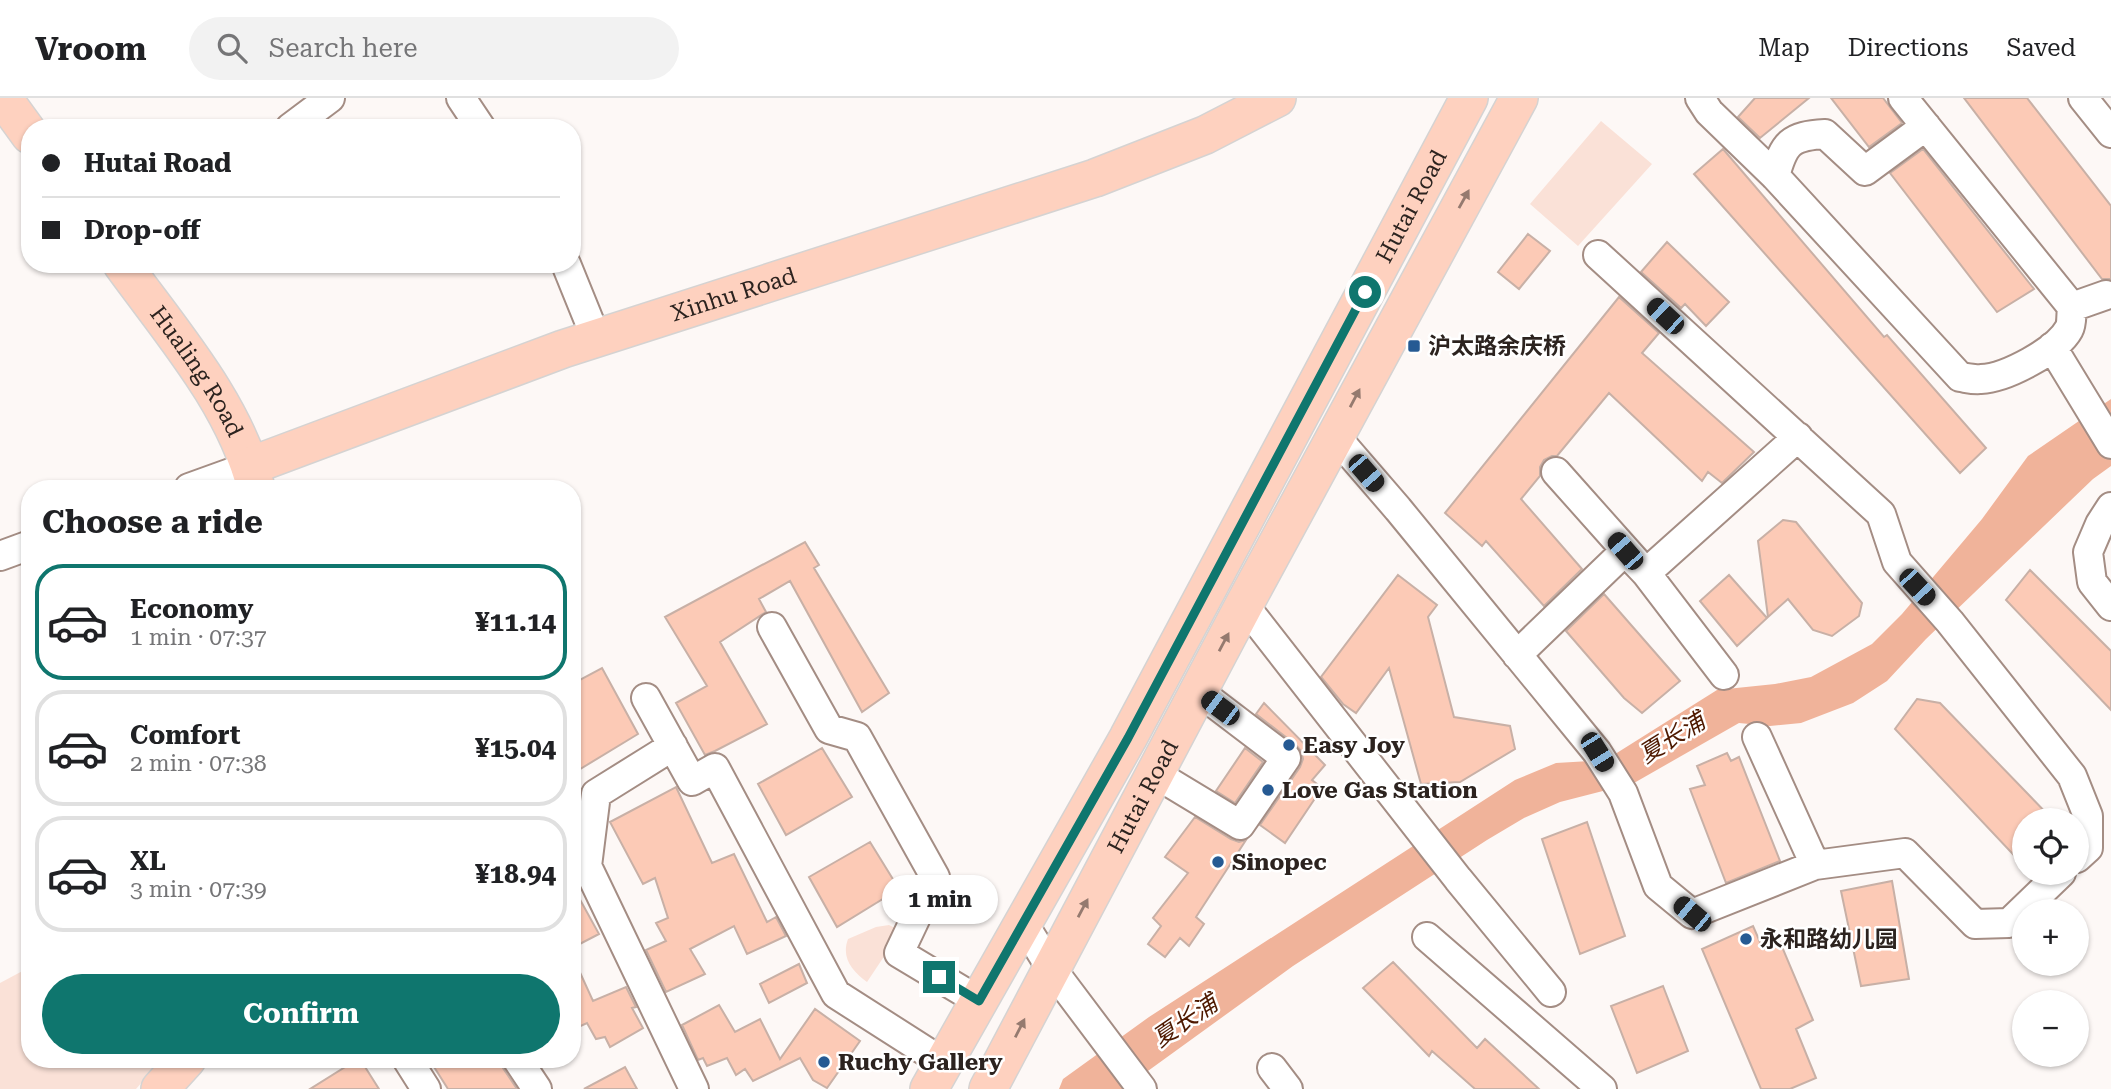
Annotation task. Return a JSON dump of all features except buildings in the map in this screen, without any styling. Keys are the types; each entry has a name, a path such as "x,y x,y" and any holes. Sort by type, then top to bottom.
{"main road":[{"path":"4,98 21,122"},
{"name":"Xinhu Road","path":"253,477 596,338 1095,178 1205,135 1277,98"},
{"name":"Hutai Road","path":"937,1076 1128,738 1469,98"},
{"name":"Hutai Road","path":"988,1089 1244,605 1519,98"},
{"name":"Hualing Road","path":"128,273 219,399 253,477"},
{"path":"160,1089 179,1068"}],"street":[{"path":"302,119 330,98"},
{"path":"461,98 475,119"},
{"path":"1700,98 1709,112 1775,176 1960,377 1980,379 2002,375 2036,359 2052,347 2070,328 2072,307 1903,98"},
{"path":"2083,98 2111,133"},
{"path":"1775,176 1780,157 1787,145 1803,135 1825,134 1865,171 1926,126"},
{"path":"1598,256 1881,514 1897,562 1950,622 2072,776 2085,808"},
{"path":"570,273 596,338"},
{"path":"2072,307 2106,295"},
{"path":"2052,347 2111,444"},
{"path":"1335,436 1597,752 1623,793 1658,886 1692,914 1815,865 1905,853 1975,924 2008,923 2048,885"},
{"path":"1646,573 1798,437"},
{"path":"1556,472 1646,573 1724,675"},
{"name":"Xinhu Road","path":"236,480 253,477"},
{"path":"2111,507 2088,552 2092,582 2111,606"},
{"path":"0,555 21,548"},
{"path":"1517,655 1625,551"},
{"path":"1244,605 1458,879 1551,992"},
{"path":"772,627 828,729 858,737 935,877 899,953 979,1001"},
{"path":"1154,774 1240,825 1286,758 1198,691"},
{"path":"646,698 692,781 715,768 836,994 937,1076"},
{"path":"1757,737 1815,865"},
{"path":"673,746 596,794 587,866 694,1089"},
{"path":"1023,923 1051,968 1142,1089"},
{"path":"1427,937 1602,1089"},
{"path":"413,1068 426,1089"},
{"path":"523,1068 537,1089"}],"shaded area":[{"path":"1601,121 1652,164 1578,246 1530,204"},
{"path":"889,925 895,928 897,937 867,982 849,964 846,952 848,939 876,927"},
{"path":"21,972 21,1068 154,1068 136,1089 0,1089 0,983"}],"water":[{"name":"夏长浦","path":"2111,399 2111,466 2093,479 1926,639 1887,681 1853,703 1801,723 1770,726 1739,723 1634,783 1560,802 1524,818 1293,966 1123,1089 1059,1089 1063,1079 1149,1017 1515,780 1556,763 1590,761 1612,756 1717,690 1811,677 1872,644 1902,614 1982,519 2028,456"}],"place":[{"name":"沪太路余庆桥","path":"1414,346"},
{"name":"Easy Joy","path":"1289,745"},
{"name":"Love Gas Station","path":"1268,790"},
{"name":"Sinopec","path":"1218,862"},
{"name":"永和路幼儿园","path":"1746,939"},
{"name":"Ruchy Gallery","path":"824,1062"}],"route":[{"path":"939,977 979,1001 1128,738 1365,292"}]}
